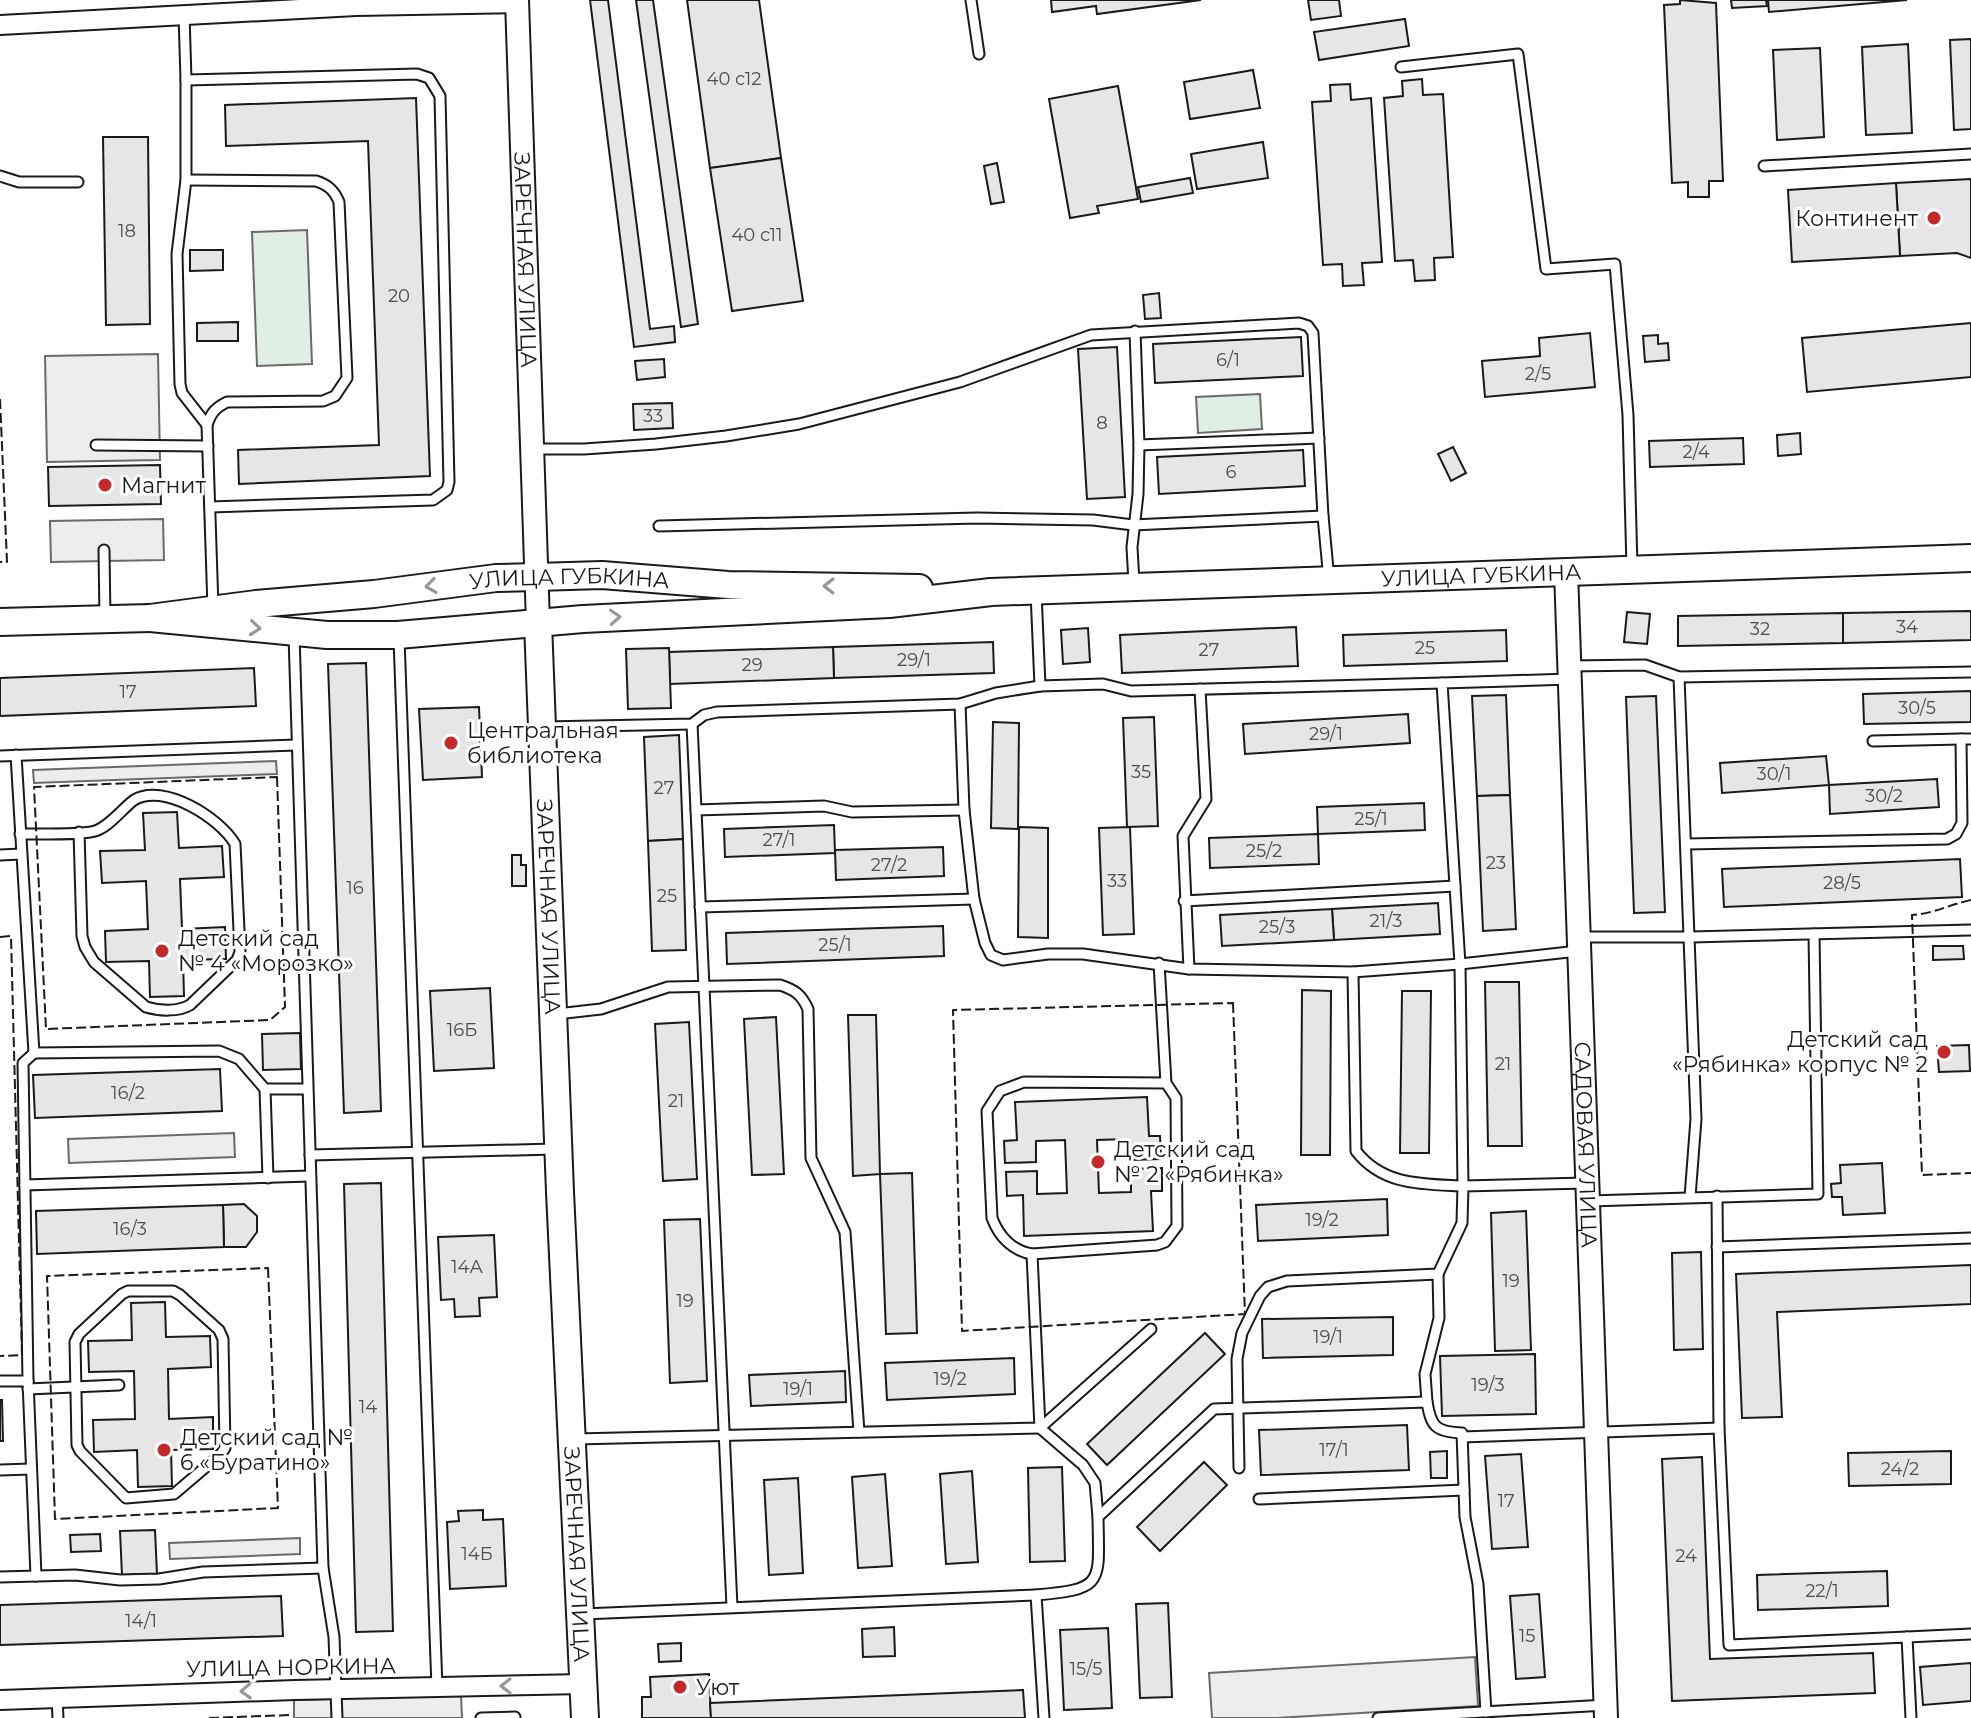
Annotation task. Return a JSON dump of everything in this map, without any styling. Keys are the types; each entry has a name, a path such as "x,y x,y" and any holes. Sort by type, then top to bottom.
{"main road":[{"name":"УЛИЦА ГУБКИНА","path":"150,618 327,635 398,635 538,623 889,604 991,592 1971,558"},
{"name":"УЛИЦА ГУБКИНА","path":"0,622 150,618 496,578 602,575 728,585 891,586 991,592"},
{"name":"ЗАРЕЧНАЯ УЛИЦА","path":"538,623 585,1718"}],"street":[{"path":"0,25 331,4 517,2"},
{"name":"ЗАРЕЧНАЯ УЛИЦА","path":"517,2 538,623"},
{"name":"САДОВАЯ УЛИЦА","path":"1566,571 1606,1712"},
{"name":"УЛИЦА НОРКИНА","path":"0,1700 584,1684"}],"lane":[{"path":"971,0 979,54"},
{"path":"184,14 186,180 177,254 180,384 182,393 207,425"},
{"path":"1401,67 1518,54 1546,269 1615,264 1628,415 1632,568"},
{"path":"186,80 417,74 429,78 440,96 447,490 433,500 210,507"},
{"path":"1764,166 1971,154"},
{"path":"0,176 19,182 78,182"},
{"path":"186,180 316,181 326,184 339,202 347,378 342,388 335,396 323,401 227,402 216,407 207,425 213,610"},
{"path":"532,449 656,444 799,424 960,382 1027,360 1075,338 1135,331 1299,323 1308,326 1313,333 1329,580"},
{"path":"1135,331 1139,445 1132,547 1135,586"},
{"path":"1139,445 1319,438"},
{"path":"96,445 208,446"},
{"path":"659,526 977,518 1093,520 1133,525 1323,516"},
{"path":"104,550 105,619"},
{"path":"1036,590 1040,686"},
{"path":"294,631 323,1568 334,1637 337,1718"},
{"path":"398,635 437,1688"},
{"path":"541,727 692,724 704,715 717,712 960,704 996,693 1040,686 1103,684 1131,691 1442,683 1645,665 1679,677 1971,672"},
{"path":"1679,677 1696,1119 1690,1197"},
{"path":"1442,683 1460,964 1463,1186 1462,1223 1438,1274 1439,1318 1425,1374 1430,1421 1446,1432 1462,1433 1465,1517 1478,1584 1486,1712"},
{"path":"1189,969 1183,836 1206,799 1200,689"},
{"path":"960,704 964,810 974,899 985,943 991,955 1003,960 1048,954 1083,954 1189,969 1353,972 1460,964 1580,944 1691,937 1971,930"},
{"path":"692,724 732,1607"},
{"path":"1686,844 1947,839 1956,834 1962,823 1966,739 1873,741"},
{"path":"0,756 296,745"},
{"path":"16,755 34,1053"},
{"path":"20,834 96,831 136,799 146,795 178,798 229,834 235,844 240,952 237,960 184,1009 155,1010 146,1007 89,956 82,936 79,832"},
{"path":"696,810 824,806 852,812 964,810"},
{"path":"0,855 21,854"},
{"path":"1184,901 1455,886"},
{"path":"700,907 974,899"},
{"path":"1353,972 1356,1151 1365,1163 1392,1179 1409,1183 1690,1197 1818,1194 1814,934"},
{"path":"1159,963 1166,1083 1176,1098 1177,1226 1172,1236 1157,1245 1032,1254 1014,1249 995,1227 992,1218 987,1111 1000,1091 1024,1082 1166,1083"},
{"path":"554,1014 601,1009 668,987 780,985 802,996 808,1009 811,1158 845,1232 859,1432"},
{"path":"36,1576 28,1385 23,1063 34,1053 219,1051 239,1059 265,1089 268,1178"},
{"path":"265,1089 307,1089"},
{"path":"310,1155 559,1149"},
{"path":"25,1185 310,1176"},
{"path":"1717,1196 1719,1428 1729,1645 1971,1634"},
{"path":"1717,1247 1971,1238"},
{"path":"581,1614 1036,1595 1078,1591 1090,1585 1097,1564 1095,1483 1083,1465 1040,1428 1032,1254"},
{"path":"1239,1468 1237,1359 1242,1333 1260,1296 1268,1287 1287,1281 1438,1274"},
{"path":"128,1291 173,1291 209,1321 223,1339 225,1448 174,1494 126,1498 77,1445 76,1387 75,1342 79,1334 128,1291"},
{"path":"572,1439 1040,1428 1151,1329"},
{"path":"0,1381 76,1387 119,1385"},
{"path":"1098,1517 1214,1409 1427,1402"},
{"path":"1462,1437 1719,1428"},
{"path":"0,1470 31,1469"},
{"path":"1259,1499 1464,1490"},
{"path":"0,1577 75,1575 120,1580 159,1579 203,1572 323,1568"},
{"path":"1036,1595 1044,1718"},
{"path":"1907,1637 1911,1718"},
{"path":"57,1698 58,1718"},
{"path":"1378,1718 1486,1712 1606,1712"},
{"path":"481,1718 515,1717"}],"green space":[{"path":"307,230 312,364 257,366 252,232"},
{"path":"1260,394 1262,429 1198,433 1196,397"}],"shaded area":[{"path":"158,354 160,460 47,462 45,356"},
{"path":"163,519 164,560 51,562 50,521"},
{"path":"276,761 277,774 34,783 33,770"},
{"path":"234,1133 235,1157 69,1163 68,1139"},
{"path":"300,1538 300,1554 170,1559 169,1543"},
{"path":"1475,1657 1478,1706 1277,1718 1212,1718 1209,1673"},
{"path":"461,1695 462,1718 294,1718 294,1700"}],"building":[{"path":"590,0 608,0 650,329 674,326 675,342 634,347"},
{"path":"636,0 653,0 698,324 681,327"},
{"path":"687,0 759,0 781,158 710,168"},
{"path":"1051,0 1201,0 1097,14 1096,6 1052,12"},
{"path":"1308,0 1339,0 1341,16 1311,20"},
{"path":"1680,0 1716,3 1723,181 1709,181 1709,197 1688,197 1688,182 1672,183 1664,5 1680,4"},
{"path":"1731,0 1766,0 1767,6 1732,8"},
{"path":"1768,0 1907,0 1769,12"},
{"path":"1405,19 1409,46 1319,60 1314,32"},
{"path":"1971,39 1971,129 1954,130 1950,40"},
{"path":"1908,44 1912,133 1866,135 1862,47"},
{"path":"1820,48 1824,137 1777,140 1773,50"},
{"path":"1253,70 1260,108 1190,119 1184,82"},
{"path":"1422,79 1423,95 1443,94 1453,257 1434,258 1435,280 1415,281 1413,260 1395,261 1384,98 1403,96 1402,81"},
{"path":"1350,84 1351,100 1371,98 1382,262 1362,263 1364,285 1343,286 1342,264 1323,265 1312,102 1331,101 1330,85"},
{"path":"1118,86 1138,199 1097,206 1099,213 1070,218 1049,99"},
{"path":"416,98 430,476 239,484 238,450 379,445 368,141 226,146 225,105"},
{"path":"103,137 148,137 150,324 106,325"},
{"path":"1263,142 1268,178 1197,189 1191,154"},
{"path":"781,158 803,301 732,311 710,168"},
{"path":"997,163 1004,202 991,204 984,166"},
{"path":"1190,178 1193,193 1141,202 1138,187"},
{"name":"Континент","path":"1971,179 1971,258 1957,253 1900,256 1896,183"},
{"path":"1896,183 1900,256 1792,262 1788,190"},
{"path":"190,250 223,250 223,270 190,271"},
{"path":"1159,293 1161,318 1145,319 1143,295"},
{"path":"238,322 238,341 197,341 197,323"},
{"path":"1971,323 1971,377 1807,392 1802,338"},
{"path":"1590,333 1595,387 1485,397 1482,361 1540,356 1539,338"},
{"path":"1658,335 1658,344 1668,343 1669,360 1645,362 1643,336"},
{"path":"1301,337 1303,376 1155,383 1153,344"},
{"path":"1117,347 1125,497 1087,499 1078,349"},
{"path":"664,359 665,377 637,380 635,361"},
{"path":"672,403 673,428 634,430 633,404"},
{"path":"1800,433 1801,454 1778,456 1777,435"},
{"path":"1743,438 1744,464 1650,467 1649,441"},
{"path":"1453,447 1466,473 1451,481 1438,454"},
{"path":"1303,450 1305,486 1159,494 1157,457"},
{"name":"Магнит","path":"160,465 161,504 49,506 48,467"},
{"path":"1971,611 1971,640 1843,643 1843,613"},
{"path":"1627,612 1650,614 1647,644 1624,642"},
{"path":"1843,613 1843,643 1678,646 1678,616"},
{"path":"1296,627 1298,666 1122,673 1120,635"},
{"path":"1088,628 1090,662 1063,664 1061,630"},
{"path":"1506,630 1507,661 1344,666 1343,635"},
{"path":"993,642 994,673 834,678 833,647"},
{"path":"833,647 834,678 670,684 669,652"},
{"path":"669,648 671,708 628,709 626,649"},
{"path":"366,663 381,1111 344,1113 328,664"},
{"path":"254,668 256,706 0,716 0,678"},
{"path":"1971,691 1971,722 1864,724 1863,694"},
{"path":"1506,695 1510,795 1477,796 1472,696"},
{"path":"1656,696 1665,912 1634,913 1626,697"},
{"name":"Центральная библиотека","path":"479,707 482,777 423,780 419,709"},
{"path":"1408,714 1410,743 1245,754 1243,724"},
{"path":"1154,717 1158,826 1127,827 1123,718"},
{"path":"993,722 1019,723 1018,829 991,828"},
{"path":"679,735 683,839 648,841 644,737"},
{"path":"1826,756 1829,785 1722,793 1720,763"},
{"path":"1937,779 1939,807 1830,814 1829,785"},
{"path":"1510,795 1516,929 1483,931 1477,796"},
{"path":"1424,803 1425,830 1318,834 1317,807"},
{"path":"177,812 179,848 222,846 224,877 180,879 182,929 225,927 226,959 183,960 184,996 150,997 149,961 106,962 105,931 148,929 146,881 102,883 100,851 145,850 143,813"},
{"path":"834,825 835,853 725,857 724,829"},
{"path":"1019,827 1048,828 1048,938 1018,937"},
{"path":"1130,827 1134,934 1103,935 1099,828"},
{"path":"1318,834 1319,864 1210,868 1209,838"},
{"path":"683,839 686,950 652,951 648,841"},
{"path":"943,847 944,876 836,880 835,850"},
{"path":"512,855 521,855 521,865 526,865 526,886 512,886"},
{"path":"1960,859 1962,897 1724,907 1722,869"},
{"path":"1438,903 1440,934 1334,940 1332,909"},
{"path":"1332,909 1334,940 1222,946 1220,915"},
{"path":"943,926 944,956 727,964 726,933"},
{"path":"1933,946 1963,946 1964,959 1933,960"},
{"path":"1485,982 1519,982 1522,1146 1488,1146"},
{"path":"490,988 494,1068 434,1071 430,991"},
{"path":"1302,990 1331,991 1330,1155 1301,1155"},
{"path":"1402,991 1431,991 1429,1153 1400,1153"},
{"path":"848,1015 876,1015 880,1174 853,1176"},
{"path":"776,1017 784,1174 752,1175 744,1019"},
{"path":"689,1022 697,1179 663,1181 655,1024"},
{"path":"300,1033 301,1069 263,1070 262,1034"},
{"path":"1969,1045 1970,1071 1939,1072 1937,1046"},
{"path":"220,1069 222,1111 35,1118 33,1075"},
{"path":"1147,1097 1149,1136 1160,1136 1161,1159 1130,1160 1129,1139 1097,1140 1099,1193 1131,1192 1131,1169 1162,1168 1162,1191 1151,1191 1153,1231 1024,1236 1023,1195 1007,1196 1006,1172 1037,1171 1037,1194 1067,1193 1065,1140 1036,1141 1036,1162 1005,1163 1004,1141 1017,1140 1015,1102"},
{"path":"1882,1163 1885,1213 1843,1215 1842,1197 1832,1197 1831,1184 1841,1183 1840,1165"},
{"path":"912,1173 917,1333 886,1334 880,1174"},
{"path":"381,1183 393,1631 356,1632 344,1184"},
{"path":"1387,1199 1388,1235 1258,1241 1256,1205"},
{"path":"244,1204 257,1216 257,1232 246,1247 224,1247 223,1205"},
{"path":"223,1205 224,1247 37,1254 36,1211"},
{"path":"1526,1211 1531,1350 1495,1351 1491,1213"},
{"path":"700,1219 707,1381 670,1383 664,1220"},
{"path":"494,1235 497,1297 479,1298 480,1316 455,1317 454,1299 441,1300 438,1237"},
{"path":"1701,1252 1703,1349 1674,1350 1672,1253"},
{"path":"1971,1265 1971,1304 1777,1312 1782,1417 1742,1418 1736,1274"},
{"path":"165,1302 166,1337 210,1336 211,1367 168,1369 169,1419 213,1417 213,1449 171,1450 172,1486 138,1487 137,1450 94,1452 93,1420 135,1419 134,1371 89,1372 88,1341 132,1340 131,1303"},
{"path":"1393,1317 1393,1355 1263,1358 1262,1319"},
{"path":"1205,1333 1225,1354 1107,1465 1087,1444"},
{"path":"1535,1354 1536,1414 1442,1416 1440,1356"},
{"path":"1014,1358 1015,1394 887,1400 885,1363"},
{"path":"845,1371 846,1402 751,1406 749,1375"},
{"path":"2,1400 3,1441 0,1441"},
{"path":"1407,1425 1409,1470 1261,1475 1259,1430"},
{"path":"1447,1451 1447,1478 1431,1478 1430,1452"},
{"path":"1951,1451 1951,1484 1849,1486 1848,1453"},
{"path":"1521,1454 1528,1547 1492,1549 1485,1456"},
{"path":"1702,1457 1710,1659 1873,1653 1875,1693 1672,1701 1662,1459"},
{"path":"1204,1462 1227,1485 1160,1551 1137,1527"},
{"path":"1062,1467 1065,1561 1030,1562 1028,1468"},
{"path":"972,1471 978,1562 946,1564 940,1474"},
{"path":"885,1474 892,1566 858,1568 852,1477"},
{"path":"798,1478 803,1573 769,1575 764,1480"},
{"path":"483,1510 483,1520 503,1519 506,1586 450,1589 447,1522 459,1521 458,1511"},
{"path":"155,1530 157,1574 122,1575 120,1531"},
{"path":"100,1534 101,1551 71,1552 70,1535"},
{"path":"1887,1571 1888,1606 1758,1610 1757,1575"},
{"path":"1539,1594 1545,1677 1516,1679 1510,1596"},
{"path":"281,1596 283,1636 0,1645 0,1605"},
{"path":"1168,1603 1172,1697 1140,1698 1136,1604"},
{"path":"894,1627 895,1656 863,1657 862,1629"},
{"path":"1108,1628 1112,1708 1064,1710 1060,1630"},
{"path":"681,1643 681,1661 659,1662 658,1644"},
{"path":"1971,1663 1971,1701 1923,1705 1920,1667"},
{"name":"Уют","path":"709,1674 711,1718 642,1718 642,1697 651,1697 650,1677"},
{"path":"1023,1690 1025,1718 711,1718 710,1703"}],"fence":[{"path":"0,399 7,562 0,562"},
{"path":"277,777 285,1007 270,1020 46,1029 34,787 277,777"},
{"path":"1971,900 1912,915 1922,1175 1971,1173"},
{"path":"0,937 11,936 22,1355 0,1356"},
{"path":"1233,1003 1245,1314 962,1331 953,1010 1233,1003"},
{"path":"268,1268 278,1508 55,1519 47,1276 268,1268"},
{"path":"209,1718 290,1715 290,1718"}],"place":[{"name":"Континент","path":"1934,218"},
{"name":"Магнит","path":"105,485"},
{"name":"Центральная библиотека","path":"451,743"},
{"name":"Детский сад № 4 «Морозко»","path":"162,951"},
{"name":"Детский сад «Рябинка» корпус № 2","path":"1944,1052"},
{"name":"Детский сад № 2 «Рябинка»","path":"1098,1162"},
{"name":"Детский сад № 6 «Буратино»","path":"164,1450"},
{"name":"Уют","path":"680,1687"}]}
